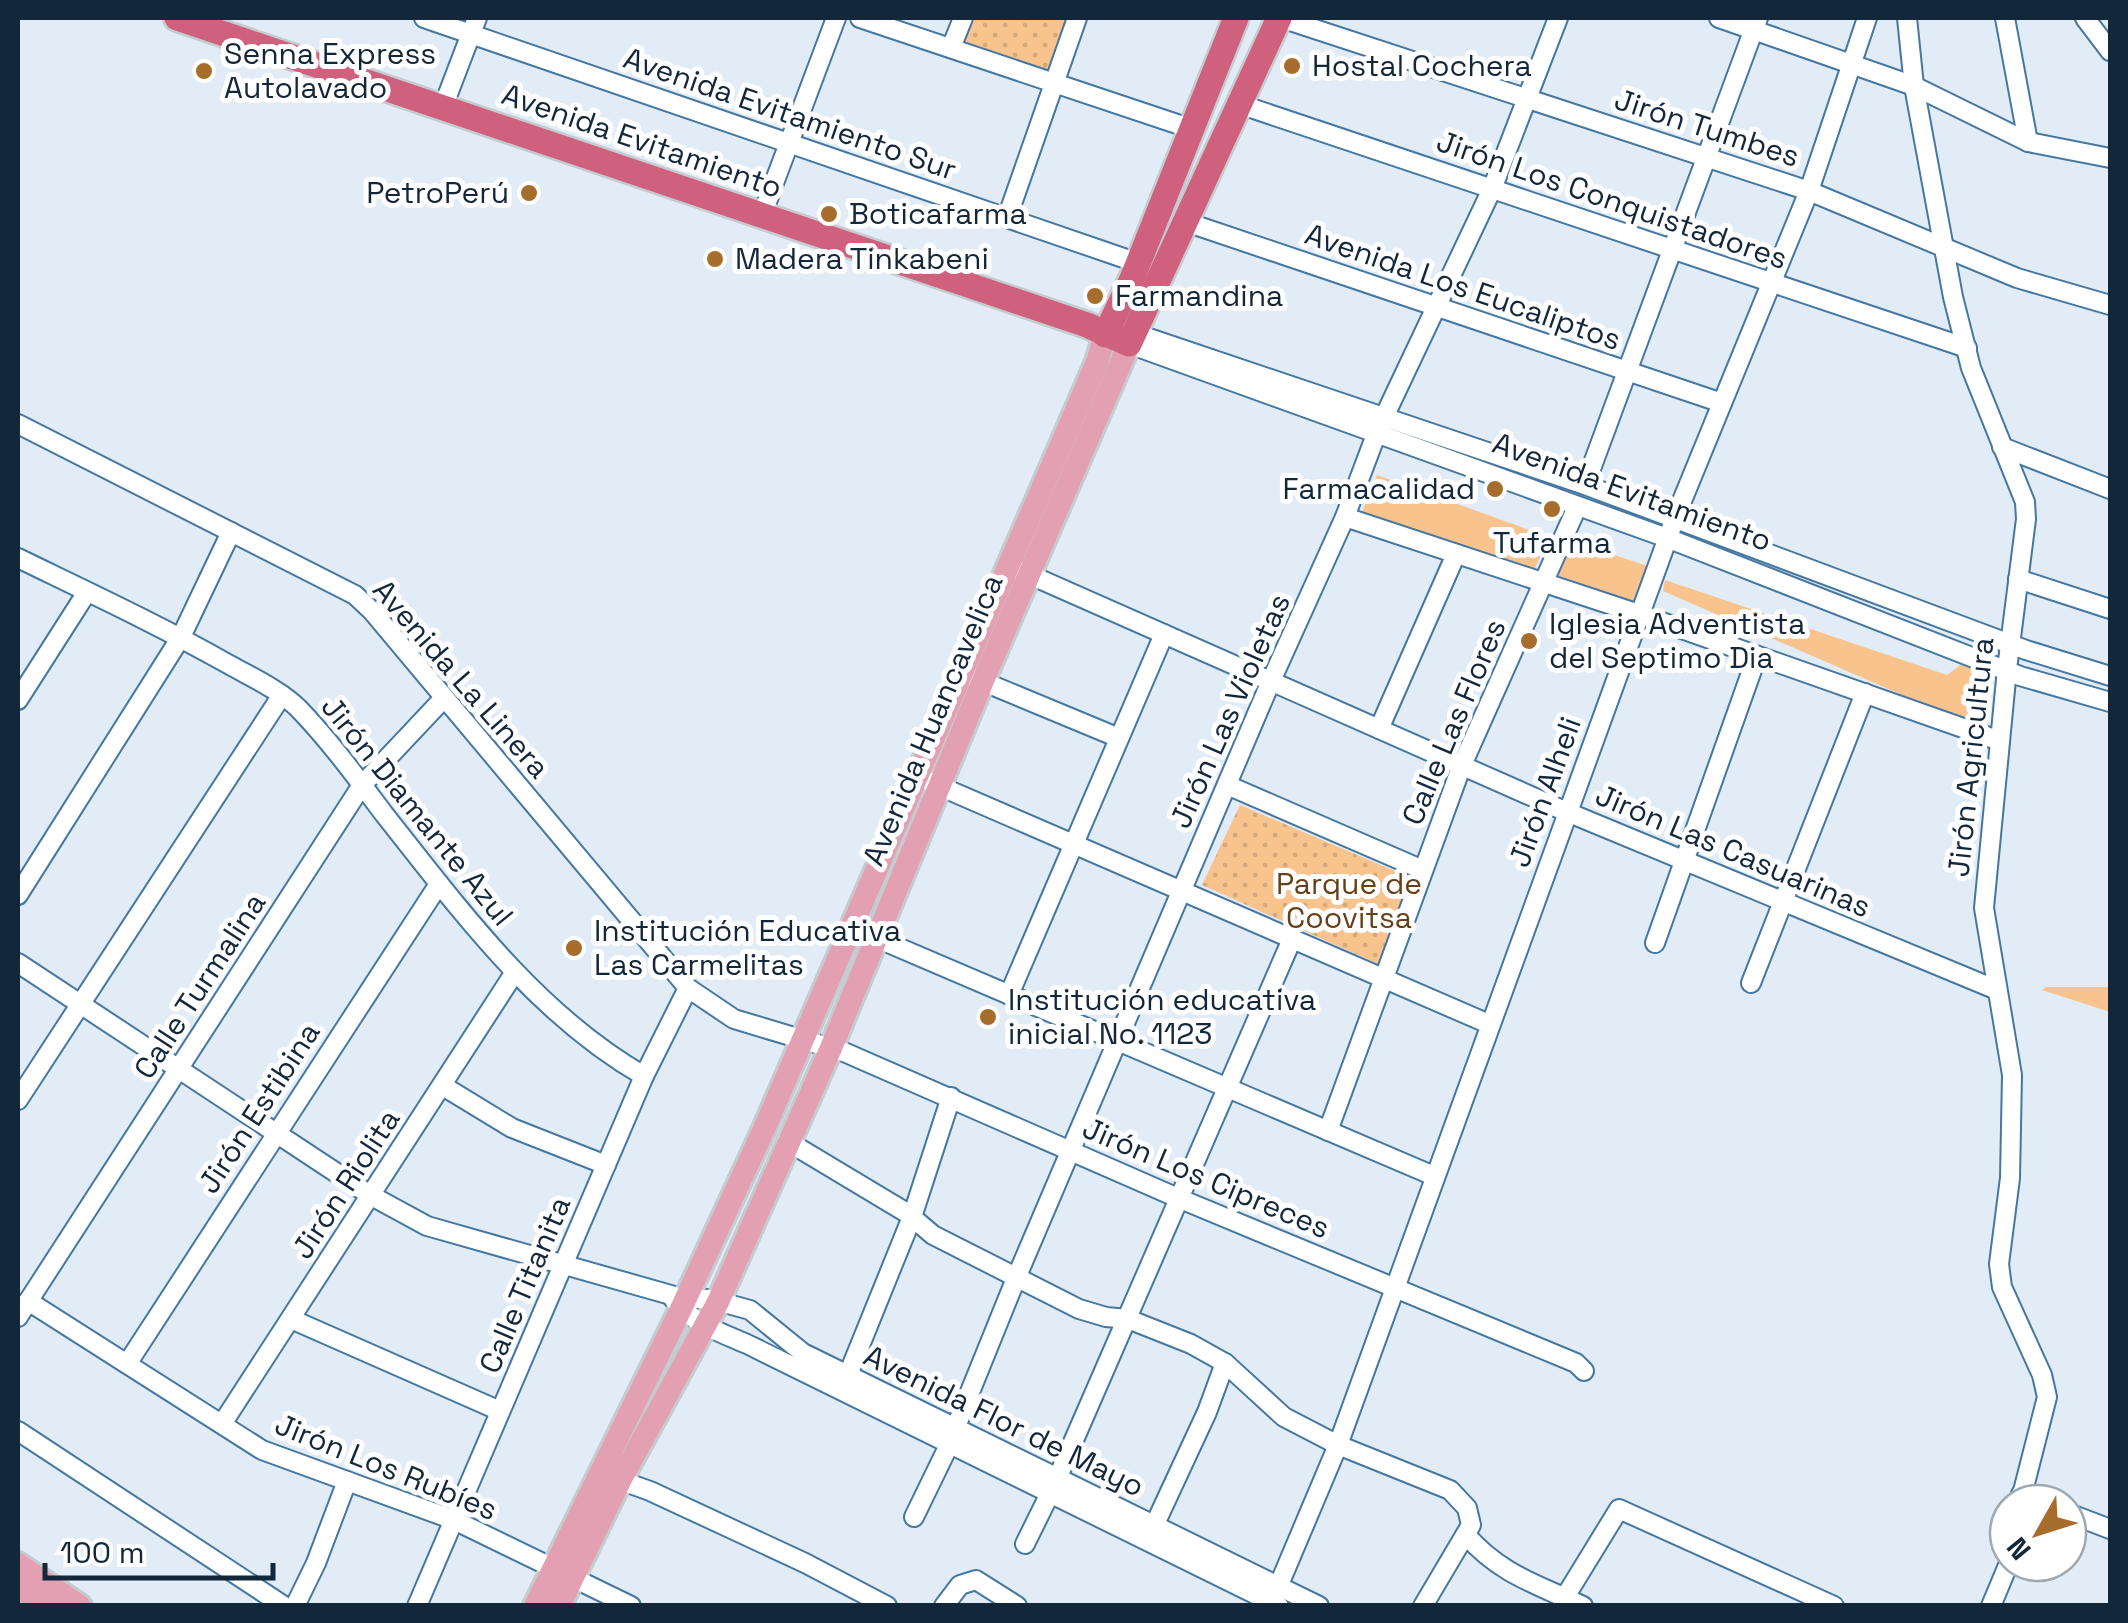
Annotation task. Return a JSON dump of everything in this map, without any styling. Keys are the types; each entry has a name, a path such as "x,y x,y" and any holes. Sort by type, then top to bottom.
{"highway":[{"name":"Avenida Evitamiento","path":"177,18 230,26 442,107 1113,332"},
{"name":"Avenida Huancavelica","path":"1113,332 1236,18"},
{"name":"Avenida Huancavelica","path":"1113,332 1186,222 1280,18"}],"main road":[{"name":"Avenida Huancavelica","path":"609,1476 718,1302 831,1048 864,932 918,776 973,678 1020,570 1097,362 1113,332"},
{"name":"Avenida Huancavelica","path":"535,1606 563,1572 609,1476 678,1301 803,1041 940,787 973,678"},
{"path":"18,1564 80,1606"},
{"name":"Avenida Huancavelica","path":"560,1606 563,1572"},
{"path":"18,1586 46,1606"}],"street":[{"name":"Avenida Evitamiento Sur","path":"424,18 474,25 790,144 1138,264"},
{"path":"762,215 836,18"},
{"path":"860,18 1192,129"},
{"path":"952,48 963,18"},
{"path":"1007,218 1077,18"},
{"name":"Jirón Tumbes","path":"1280,18 1809,191 2016,278 2110,305"},
{"name":"Jirón Las Violetas","path":"914,1517 952,1437 1117,1041 1345,517 1380,424 1492,189 1558,18"},
{"path":"1719,18 1756,24 1914,86 2028,142 2110,158"},
{"name":"Jirón Alheli","path":"1278,1596 1338,1445 1675,518 1809,191 1867,18"},
{"name":"Jirón Agricultura","path":"1907,18 1914,86 1971,368 2025,502 1984,908 2012,1075 2010,1178 2000,1264 2002,1287 2042,1376 2047,1397 2024,1483"},
{"path":"2005,18 2028,142"},
{"path":"2085,18 2110,50"},
{"path":"1585,485 1756,24"},
{"path":"442,107 474,25"},
{"name":"Jirón Los Conquistadores","path":"1239,104 1967,348"},
{"name":"Avenida Los Eucaliptos","path":"1186,222 1722,404"},
{"name":"Avenida Evitamiento","path":"1113,332 1380,424 1585,485 2110,676"},
{"name":"Avenida La Linera","path":"18,424 354,596 372,611 688,988 734,1019 803,1041"},
{"name":"Avenida Evitamiento","path":"1380,424 1577,507 1668,538 2007,670 2110,702"},
{"path":"2002,447 2110,488"},
{"name":"Calle Las Flores","path":"1328,1131 1462,766 1577,507"},
{"path":"1345,517 1639,614 2000,741"},
{"path":"18,895 181,637 232,532"},
{"path":"1378,728 1456,554"},
{"name":"Jirón Diamante Azul","path":"18,558 181,637 282,695 362,785 439,884 515,972 602,1052 644,1076"},
{"name":"Jirón Las Casuarinas","path":"1020,570 1567,812 1997,990"},
{"path":"2018,579 2110,610"},
{"path":"18,700 87,592"},
{"path":"1009,995 1164,634"},
{"path":"1655,943 1757,656"},
{"path":"973,678 1119,738"},
{"path":"1751,983 1865,693"},
{"path":"18,1100 282,695"},
{"name":"Calle Turmalina","path":"23,1309 362,785 444,698"},
{"path":"918,776 1489,1024"},
{"path":"1227,785 1424,870"},
{"name":"Jirón Estibina","path":"127,1364 439,884"},
{"path":"864,932 1434,1176"},
{"path":"1026,1544 1292,939"},
{"name":"Avenida Flor de Mayo","path":"18,963 370,1195 427,1226 565,1264 678,1301 710,1299 750,1310 786,1342 952,1437"},
{"name":"Jirón Riolita","path":"222,1424 515,972"},
{"name":"Calle Titanita","path":"417,1606 644,1076 688,988"},
{"name":"Jirón Los Cipreces","path":"803,1041 831,1048 951,1096 1178,1198 1576,1363 1584,1371"},
{"path":"443,1086 512,1128 606,1164"},
{"path":"848,1375 912,1217 951,1096"},
{"path":"787,1142 813,1154 912,1217 933,1235 1094,1315 1128,1319 1190,1344 1226,1363 1284,1418 1338,1445 1450,1490 1466,1508 1470,1525 1423,1606"},
{"name":"Avenida Flor de Mayo","path":"678,1301 705,1327 952,1437 1278,1596 1319,1606"},
{"name":"Jirón Los Rubíes","path":"23,1309 127,1364 262,1450 454,1520 631,1606"},
{"path":"291,1319 500,1411"},
{"path":"1155,1524 1226,1363"},
{"path":"18,1431 284,1606"},
{"path":"609,1476 806,1562 887,1606"},
{"path":"296,1606 347,1481"},
{"name":"Avenida Flor de Mayo","path":"1053,1487 1155,1524 1278,1596"},
{"path":"1565,1597 1620,1508 1834,1606"},
{"path":"1466,1535 1502,1569 1583,1606"},
{"path":"944,1606 960,1585 976,1580 1017,1606"}],"green space":[{"path":"971,18 1070,18 1052,74 961,43"},
{"path":"1377,475 1549,537 1533,573 1360,517"},
{"path":"1570,541 1648,566 1635,605 1557,577"},
{"path":"1665,580 1947,675 1968,659 1997,669 1978,728 1663,591"},
{"name":"Parque de Coovitsa","path":"1240,805 1411,878 1380,965 1202,885"},
{"path":"2110,987 2110,1012 2042,990"}],"place":[{"name":"Hostal Cochera","path":"1292,66"},
{"name":"Senna Express Autolavado","path":"204,71"},
{"name":"PetroPerú","path":"529,193"},
{"name":"Boticafarma","path":"829,214"},
{"name":"Madera Tinkabeni","path":"715,259"},
{"name":"Farmandina","path":"1095,296"},
{"name":"Farmacalidad","path":"1495,489"},
{"name":"Tufarma","path":"1552,509"},
{"name":"Iglesia Adventista del Septimo Dia","path":"1529,641"},
{"name":"Institución Educativa Las Carmelitas","path":"574,948"},
{"name":"Institución educativa inicial No. 1123","path":"988,1017"}]}
